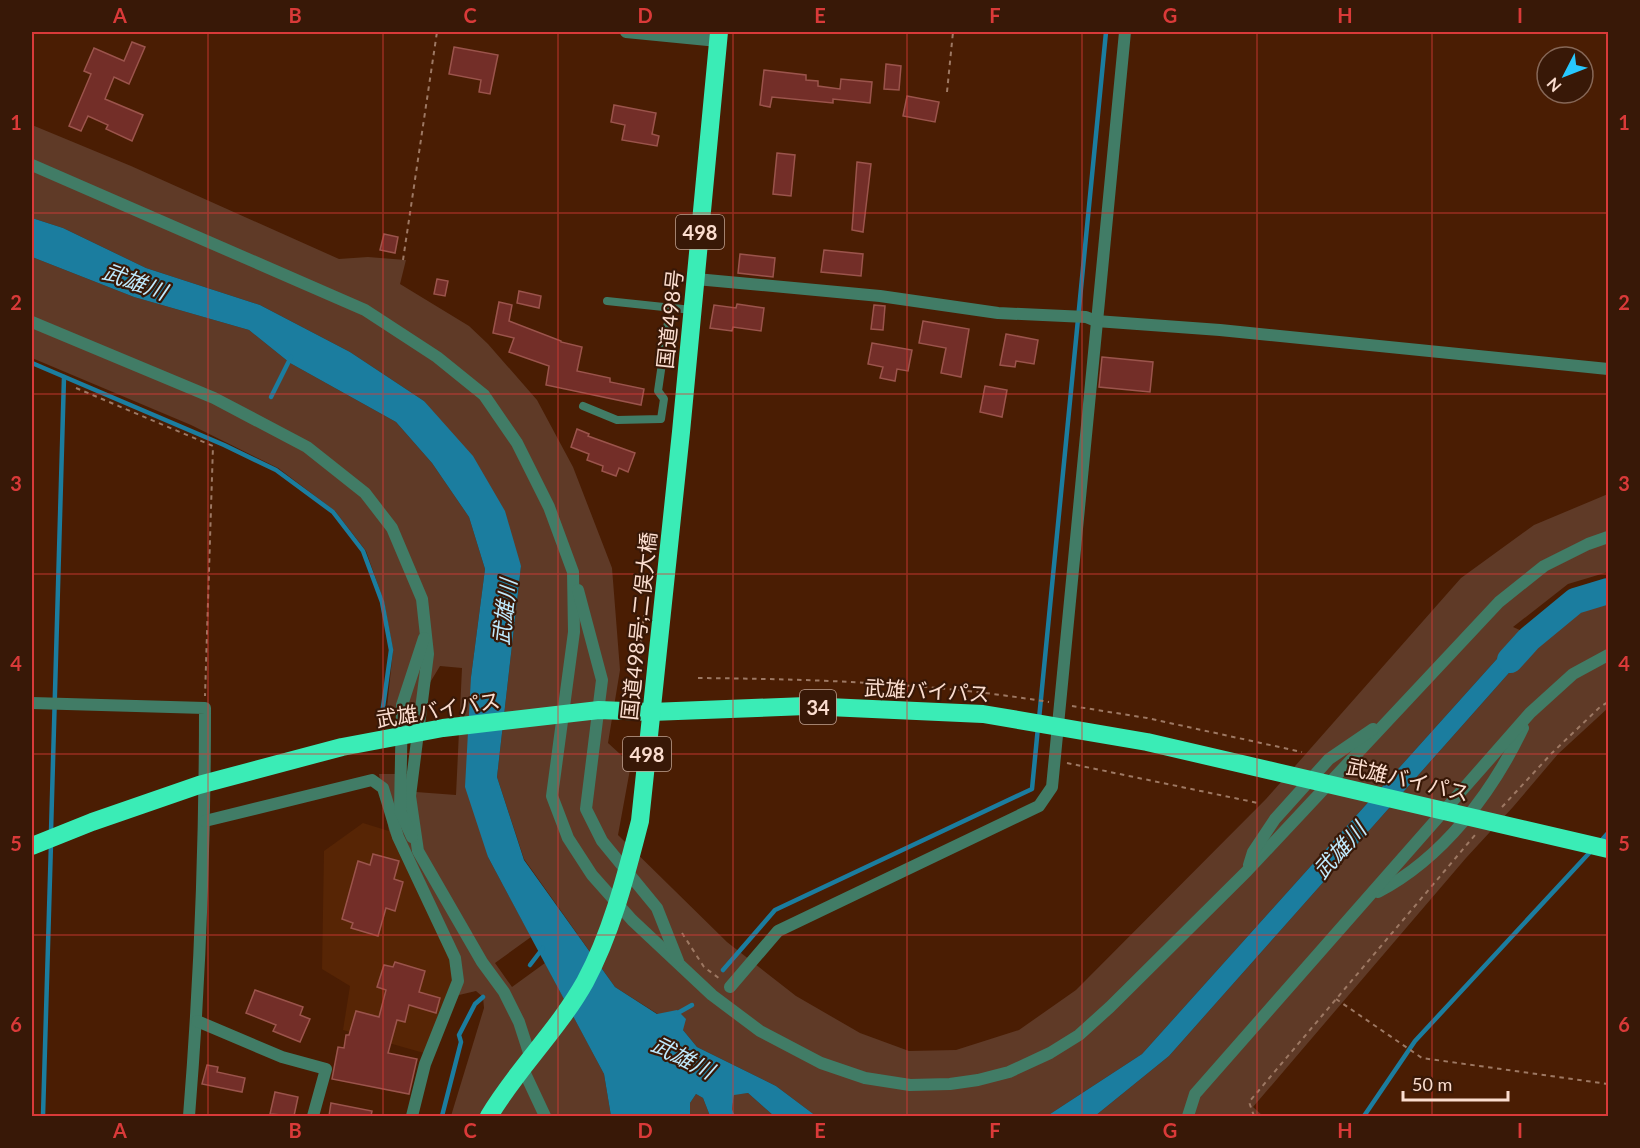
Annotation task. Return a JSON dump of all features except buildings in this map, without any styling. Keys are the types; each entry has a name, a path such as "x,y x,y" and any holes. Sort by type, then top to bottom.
{"highway":[{"name":"国道498号","path":"681,432 718,36"},
{"name":"国道498号;二俣大橋","path":"530,1060 584,982 603,942 624,881 640,821 681,432"},
{"name":"武雄バイパス","path":"32,846 92,822 199,785 342,747 443,728 599,710 651,712 806,706 983,714 1147,742 1608,849"},
{"name":"498","path":"489,1116 530,1060"}],"street":[{"path":"626,32 718,36"},
{"path":"730,987 778,931 1039,806 1052,788 1091,319 1125,32"},
{"path":"32,165 365,310 438,357 484,395 517,443 549,507 573,572 602,680 586,809 602,841 657,908 680,965"},
{"path":"696,279 880,296 998,313 1066,316 1220,330 1608,369"},
{"path":"32,322 214,398 307,447 364,493 392,528 422,599 428,654 410,796 418,851"},
{"path":"573,572 574,632 552,796 568,838 592,874 632,920 711,995 760,1031 821,1063 865,1078 910,1085 950,1084 1009,1072 1040,1058 1079,1035 1247,871 1499,602 1544,566 1588,544 1608,537"},
{"path":"412,1116 425,1064 459,981 454,958 398,837 394,810 402,705 426,634"},
{"path":"1188,1116 1196,1094 1530,713 1573,674 1608,655"},
{"path":"32,703 205,708 205,821 197,1021 189,1116"},
{"path":"1370,895 1401,879 1449,836 1483,797 1511,753 1530,713"},
{"path":"205,821 372,780 384,788 394,810 482,962 504,992 519,1022 545,1116"},
{"path":"197,1021 282,1057 326,1070 313,1116"}],"lane":[{"path":"607,301 693,310"},
{"path":"583,406 617,420 661,419 664,399 658,391 670,308"}],"path":[{"path":"403,260 437,32"},
{"path":"947,92 953,32"},
{"path":"76,388 213,446 205,708"},
{"path":"698,678 810,679 986,692 1147,718 1302,752"},
{"path":"1496,813 1552,753 1608,702"},
{"path":"1054,761 1258,803"},
{"path":"1254,1116 1249,1102 1480,830"},
{"path":"681,932 704,967 730,987"},
{"path":"1336,999 1422,1058 1608,1084"}],"shaded area":[{"path":"32,125 131,166 339,259 368,257 406,260 400,284 469,326 488,344 537,400 573,467 612,568 620,670 608,743 631,764 618,835 727,942 796,996 860,1033 909,1051 956,1050 1019,1030 1076,990 1266,799 1461,578 1534,525 1608,494 1608,572 1568,584 1513,627 1522,631 1142,1054 1047,1116 816,1116 776,1086 697,1047 683,1030 615,987 524,859 497,777 521,566 424,401 350,352 260,305 146,268 63,228 32,218"},
{"path":"32,257 134,297 249,330 290,363 396,422 432,463 469,517 485,569 471,677 488,857 531,937 495,963 512,987 545,963 604,1074 611,1116 451,1116 484,1008 483,997 476,991 459,995 449,958 389,831 379,774 408,774 416,792 456,795 462,668 440,666 414,709 386,717 393,650 384,602 366,551 335,511 278,468 191,425 32,358"},
{"path":"1608,602 1608,708 1558,754 1253,1107 1263,1116 1095,1116 1169,1056 1540,638 1580,609"},
{"path":"363,823 389,831 449,958 459,995 431,1055 343,1030 350,986 322,969 324,851"},
{"path":"748,1093 774,1116 735,1116 732,1109 734,1094"},
{"path":"696,1094 703,1098 710,1116 690,1116 690,1103"}],"water":[{"path":"32,218 63,228 146,268 260,305 350,352 424,401 473,456 505,511 521,566 497,777 524,860 615,987 657,1014 677,1010 686,1019 683,1030 697,1047 776,1086 816,1116 774,1116 748,1093 734,1095 732,1109 735,1116 710,1116 703,1098 696,1094 690,1103 690,1116 611,1116 604,1074 488,857 465,787 471,677 485,569 469,517 432,463 396,422 290,363 249,330 134,297 32,257"},
{"path":"1522,631 1540,638 1169,1056 1095,1116 1047,1116 1142,1054"}],"waterway":[{"path":"1039,719 1106,32"},
{"path":"271,397 291,357"},
{"path":"32,363 224,445 276,470 333,512 363,551 382,602 391,650 382,714"},
{"path":"51,832 64,377"},
{"name":"武雄川","path":"1510,660 1529,639 1575,601 1608,591"},
{"path":"723,970 775,910 1032,789 1038,727"},
{"path":"1600,842 1608,833"},
{"path":"43,1116 51,843"},
{"path":"1364,1116 1415,1041 1592,850"},
{"path":"530,965 543,948"},
{"path":"442,1116 461,1042 459,1035 475,1004 483,997"},
{"path":"676,1014 692,1005"}]}
